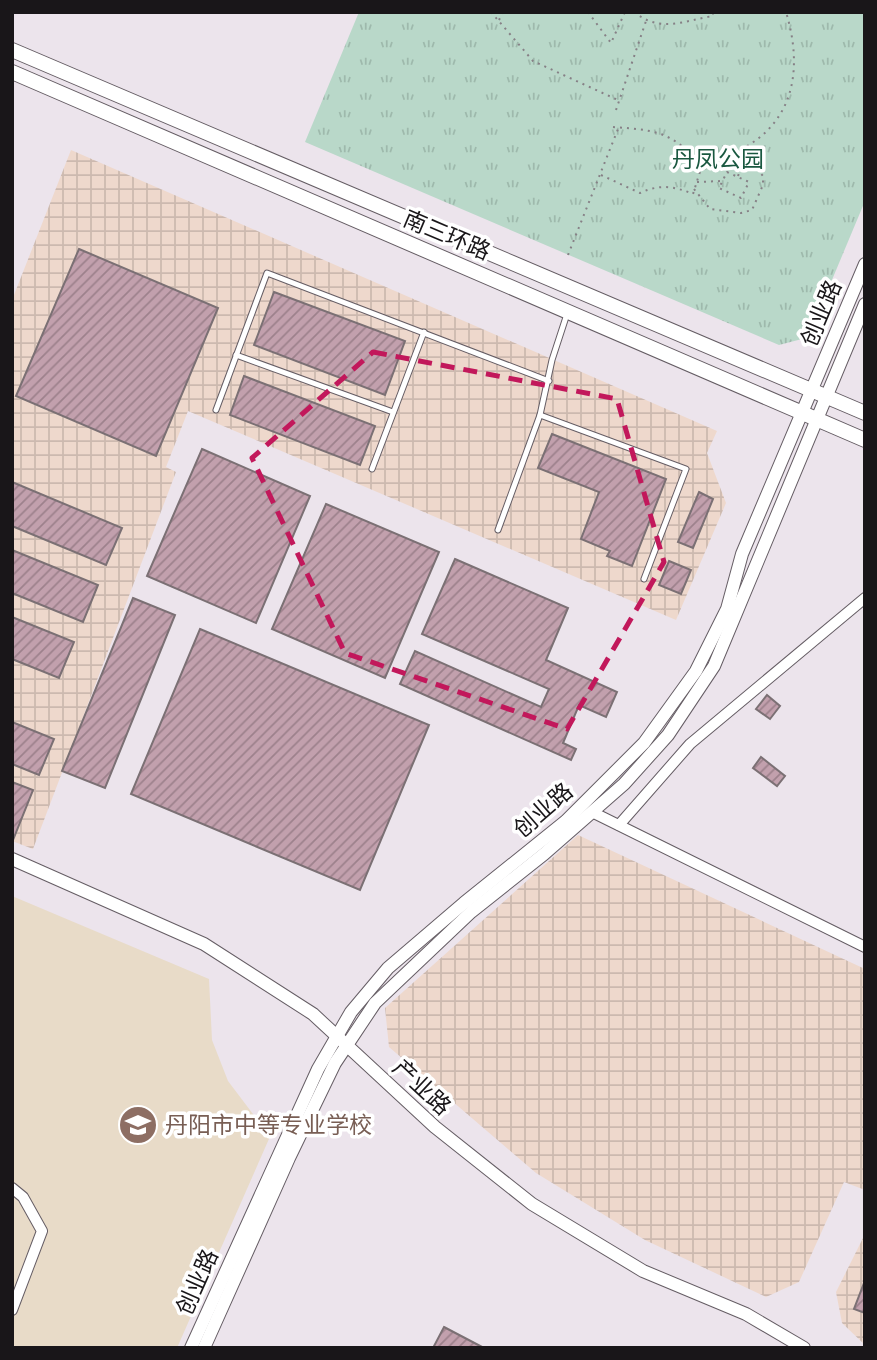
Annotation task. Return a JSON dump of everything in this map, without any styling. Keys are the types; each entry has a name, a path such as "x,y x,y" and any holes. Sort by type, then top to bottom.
{"main road":[{"name":"南三环路","path":"12,50 865,413"},
{"name":"南三环路","path":"12,72 865,440"}],"street":[{"name":"创业路","path":"204,1348 289,1158 335,1063 376,1003 471,912 544,854 624,784 668,735 714,666 809,415 811,390 865,264"},
{"name":"创业路","path":"191,1348 318,1069 351,1012 388,968 566,821 644,743 696,671 727,609 742,554 809,415 826,396 865,304"},
{"path":"619,825 690,744 865,598"},
{"path":"592,812 865,947"},
{"name":"产业路","path":"12,859 204,944 313,1014 435,1127 532,1204 643,1271 746,1314 780,1342 804,1348"},
{"path":"12,1188 23,1197 42,1231 12,1310"}],"lane":[{"path":"216,410 267,273 548,381"},
{"path":"498,530 540,415 552,360 568,312"},
{"path":"372,469 424,332"},
{"path":"236,355 393,412"},
{"path":"540,415 687,469 644,579"}],"path":[{"path":"491,12 533,61 620,101"},
{"path":"498,22 503,12"},
{"path":"588,12 611,43 625,12"},
{"path":"634,12 646,21 673,25 718,12"},
{"path":"692,12 696,19"},
{"path":"613,127 658,133 679,144 703,162 722,159 762,138 774,125 787,102 794,78 795,54 786,12"},
{"path":"616,110 646,21"},
{"path":"568,255 618,127"},
{"path":"695,189 710,208 741,213 752,210 763,185 763,176 740,150"},
{"path":"738,177 746,156"},
{"path":"599,174 640,193 650,188 667,186 693,194 703,162"},
{"path":"727,172 738,177 748,182 741,198 719,188 727,172"},
{"path":"697,182 723,181"}],"highlighted area":[{"path":"373,352 617,399 664,562 567,729 345,653 252,458"}],"shaded area":[{"path":"71,150 717,431 707,453 726,503 676,620 188,411 166,467 176,472 33,849 12,841 12,300"},
{"path":"578,835 865,969 865,1190 844,1182 799,1282 766,1297 645,1240 536,1173 389,1047 385,1008"},
{"name":"丹阳市中等专业学校","path":"12,896 209,979 212,1040 228,1081 256,1118 272,1132 177,1348 12,1348"},
{"path":"865,1234 865,1345 842,1323 836,1292"}],"green space":[{"name":"丹凤公园","path":"359,12 865,12 865,201 811,330 802,339 779,345 305,142"}],"building":[{"path":"79,249 218,308 156,456 16,396"},
{"path":"274,292 405,341 385,395 254,345"},
{"path":"244,376 375,426 360,465 230,415"},
{"path":"552,434 666,479 632,566 607,556 610,551 581,539 599,492 538,468"},
{"path":"202,449 310,496 256,623 147,576"},
{"path":"12,482 122,528 106,565 12,526"},
{"path":"699,492 713,499 693,548 678,542"},
{"path":"326,504 439,552 385,678 272,629"},
{"path":"12,550 98,585 83,622 12,593"},
{"path":"455,559 568,608 546,660 617,692 606,717 579,705 563,743 576,749 571,760 400,684 415,651 541,707 549,689 422,634"},
{"path":"669,561 691,570 681,594 659,585"},
{"path":"133,598 175,615 105,788 62,771"},
{"path":"12,617 74,642 59,678 12,659"},
{"path":"200,629 429,725 360,890 131,794"},
{"path":"767,695 780,706 770,719 756,709"},
{"path":"12,722 54,739 39,775 12,764"},
{"path":"761,757 785,776 777,786 753,768"},
{"path":"12,782 33,790 13,840 12,840"},
{"path":"865,1283 865,1313 854,1309"},
{"path":"444,1327 484,1348 433,1348"}],"place":[{"name":"丹阳市中等专业学校","path":"138,1125"}]}
